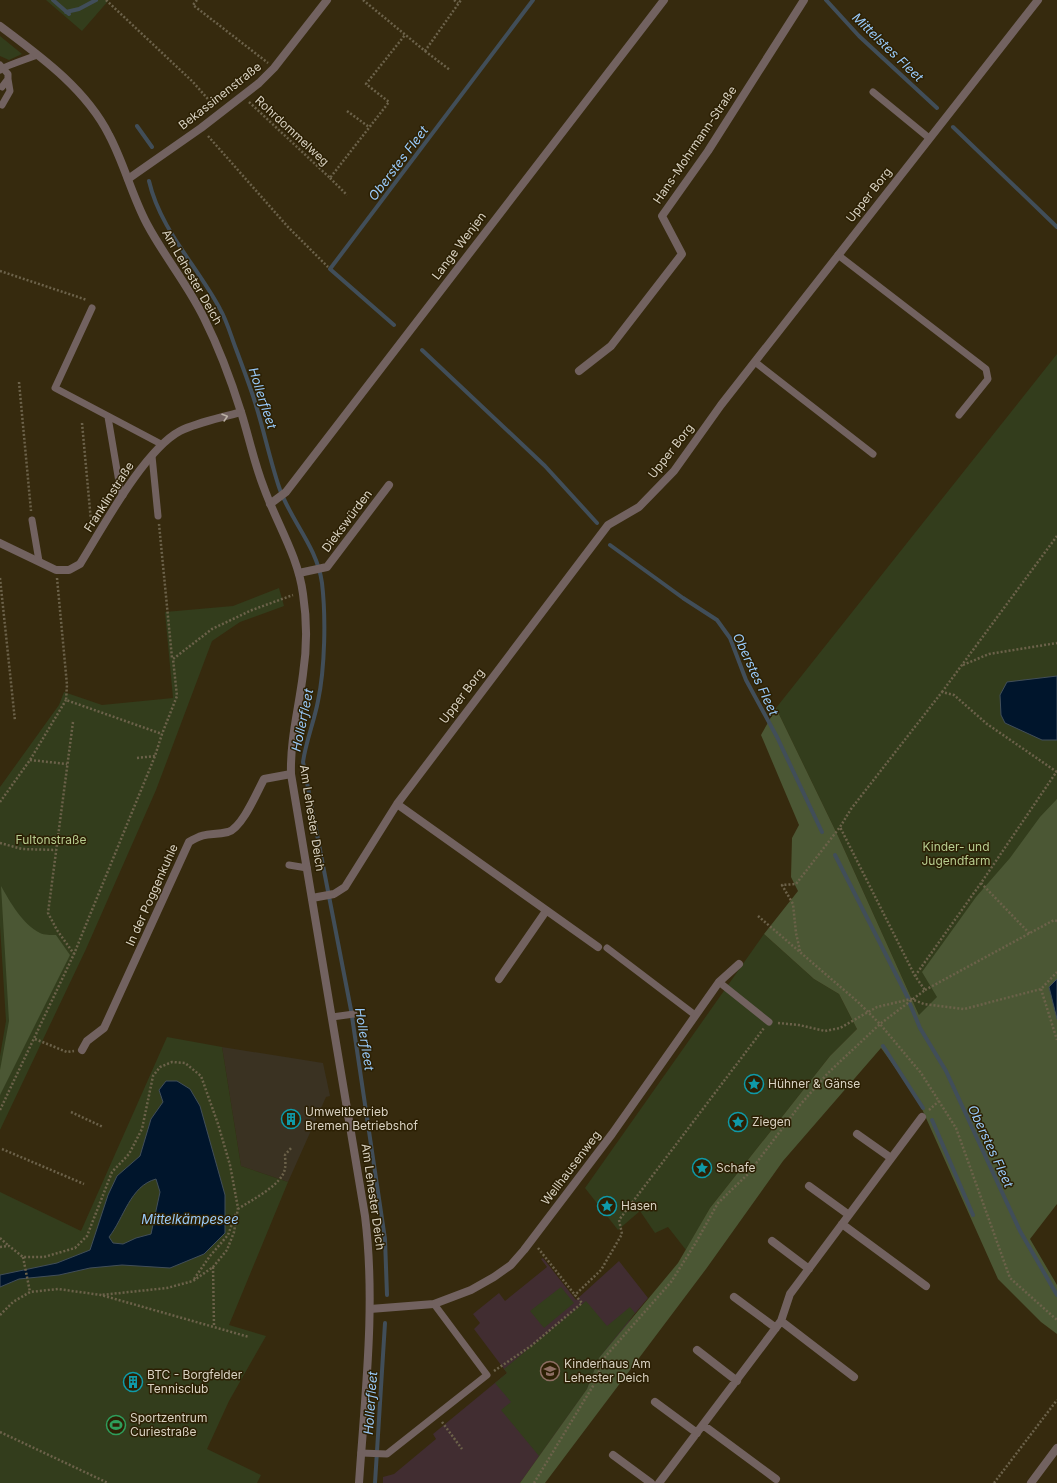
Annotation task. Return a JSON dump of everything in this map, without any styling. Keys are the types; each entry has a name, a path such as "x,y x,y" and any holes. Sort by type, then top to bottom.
{"street":[{"name":"Bekassinenstraße","path":"128,179 201,128 243,96 274,68 327,0"},
{"name":"Lange Wenjen","path":"270,504 283,494 664,0"},
{"name":"Hans-Mohrmann-Straße","path":"579,371 611,346 682,254 662,216 708,151 804,0"},
{"name":"Upper Borg","path":"312,898 340,892 352,876 397,804 608,525 639,507 674,471 755,362 1038,0"},
{"name":"Am Lehester Deich","path":"0,26 37,55 80,93 100,119 110,136 146,222 203,316 224,364 241,412 263,488 292,551 299,573 303,592 306,642 304,671 290,757 291,774 368,1236 370,1264 370,1309 359,1483"},
{"name":"Franklinstraße","path":"56,570 69,570 80,564 123,495 161,444 180,431 241,412"},
{"name":"Diekswürden","path":"299,573 327,567 389,485"},
{"path":"0,543 56,570"},
{"name":"In der Poggenkuhle","path":"82,1050 87,1041 104,1028 189,842 202,834 229,831 240,823 264,779 291,774"},
{"path":"397,804 598,947"},
{"path":"499,979 546,911"},
{"name":"Wellhausenweg","path":"370,1309 434,1304 471,1290 511,1265 612,1134 719,982 739,964"},
{"path":"659,1483 778,1325 790,1294 922,1117"},
{"path":"857,1134 892,1158"},
{"path":"809,1186 849,1214"},
{"path":"842,1224 926,1286"},
{"path":"772,1241 808,1269"},
{"path":"734,1297 854,1377"},
{"path":"697,1350 737,1381"},
{"path":"655,1402 698,1432"},
{"path":"703,1425 776,1479"},
{"path":"1031,1483 1057,1448"},
{"path":"613,1455 651,1483"}],"lane":[{"path":"1,67 24,61 37,55"},
{"path":"1,67 8,74 10,91 2,104"},
{"path":"2,87 8,79"},
{"path":"873,92 929,138"},
{"path":"838,255 986,369 988,379 960,415"},
{"path":"92,308 55,388 161,444"},
{"path":"755,362 873,454"},
{"path":"108,417 120,488 123,495"},
{"path":"152,456 158,516"},
{"path":"32,520 39,561"},
{"path":"289,865 307,868"},
{"path":"607,948 695,1015"},
{"path":"719,982 769,1022"},
{"path":"332,1017 351,1014"},
{"path":"361,1453 387,1454 487,1375 434,1304"}],"path":[{"path":"106,0 193,82 221,113"},
{"path":"197,0 193,5 274,68"},
{"path":"363,0 450,70"},
{"path":"454,0 458,3"},
{"path":"425,51 461,0"},
{"name":"Rohrdommelweg","path":"330,178 389,102 366,84 405,35"},
{"name":"Rohrdommelweg","path":"243,96 347,195"},
{"path":"347,111 369,127"},
{"path":"201,128 288,227 328,267"},
{"path":"0,271 92,302 92,308"},
{"path":"19,382 32,520"},
{"path":"82,423 91,521 100,532"},
{"path":"0,1110 74,954 155,756 177,696 158,516"},
{"path":"801,952 796,933 793,904 782,885 796,884 840,827 851,809 942,692 1057,536"},
{"path":"0,802 30,760 66,700 68,685 56,570"},
{"path":"0,578 14,721"},
{"path":"172,659 212,629 252,610 303,592"},
{"path":"962,665 989,654 1057,643"},
{"path":"915,976 981,883 1057,771 987,724 954,695 942,692"},
{"path":"66,700 162,734"},
{"path":"73,722 48,913 57,930 74,954"},
{"path":"137,758 155,756"},
{"path":"30,760 67,764"},
{"path":"840,827 915,976 925,990"},
{"path":"0,843 22,849 56,850"},
{"path":"981,883 1030,934"},
{"path":"534,1483 593,1386 606,1358 671,1282 718,1203 748,1174 800,1105 828,1073 880,1024 925,990 1054,920 1057,921"},
{"path":"575,1294 601,1270 622,1234 618,1220 769,1022 799,1025 825,1031 840,1028 877,1007 912,1000 924,1004 964,1009 1041,989 1057,972"},
{"path":"1041,989 1057,1040"},
{"path":"35,1039 68,1052 82,1050"},
{"path":"23,1257 44,1257 75,1248 87,1236 112,1172 129,1154 142,1129 153,1076 160,1067 172,1062 185,1063 201,1076 218,1124 230,1165 238,1208 234,1232 227,1250 213,1267 193,1281 167,1288 101,1295"},
{"path":"71,1112 103,1127"},
{"path":"193,1281 210,1256 228,1235 238,1208 257,1198 275,1183 285,1169 285,1155 292,1147"},
{"path":"2,1149 84,1184"},
{"path":"0,1238 23,1257 30,1292"},
{"path":"487,1375 530,1346 582,1303 531,1241"},
{"path":"0,1248 10,1246"},
{"path":"213,1267 214,1326"},
{"path":"0,1315 13,1302 30,1292 58,1289 101,1295 250,1337"},
{"path":"994,1483 1057,1400"},
{"path":"437,1416 462,1449"},
{"path":"0,1432 108,1483"}],"shaded area":[{"path":"222,1047 323,1063 330,1096 326,1097 288,1182 241,1166"},
{"name":"Kinderhaus Am Lehester Deich","path":"543,1258 576,1300 619,1261 648,1298 632,1317 587,1389 520,1483 383,1483 383,1477 394,1474 436,1439 433,1434 507,1373 474,1329 480,1323 473,1314 499,1293 505,1301 547,1267 541,1259"}],"green space":[{"path":"46,0 109,0 82,31"},
{"path":"0,36 22,54 9,60 0,56"},
{"name":"Kinder- und Jugendfarm","path":"1057,354 1057,1204 919,1015 839,838 776,708"},
{"name":"Fultonstraße","path":"279,588 284,606 240,622 212,641 156,790 86,949 0,1130 0,1056 6,1021 0,926 0,787 59,705 64,692 102,705 173,698 165,612 233,606"},
{"path":"776,708 839,838 919,1015 937,997 922,972 976,897 1010,858 1040,817 1057,799 1057,979 1049,987 1057,1019 1057,1204 1030,1239 1057,1285 1057,1334 1041,1322 998,1279 922,1109 881,1048 783,1161 706,1269 545,1483 520,1483 587,1389 599,1358 678,1263 710,1208 830,1056 857,1029 839,994 814,979 764,934 798,891 791,877 792,838 799,825 761,735"},
{"path":"1,886 8,899 28,925 42,934 56,935 70,955 0,1095 0,1070 9,1021"},
{"path":"764,934 814,979 839,994 857,1029 830,1056 710,1208 686,1250 668,1227 655,1233 640,1211 618,1230 585,1188"},
{"path":"167,1037 222,1047 241,1166 288,1182 229,1325 266,1336 229,1401 207,1449 261,1475 257,1483 0,1483 0,1192 81,1231"},
{"path":"561,1287 574,1303 544,1328 530,1311"},
{"path":"586,1301 607,1326 630,1307 635,1313 599,1358 587,1389 539,1456 501,1410 511,1402 495,1383 507,1373 504,1369"}],"water":[{"path":"1057,676 1057,740 1042,740 1005,723 1001,715 1000,695 1007,682"},
{"path":"1057,979 1057,1019 1049,987"},
{"name":"Mittelkämpesee","path":"166,1081 177,1081 190,1089 200,1106 225,1195 225,1233 204,1254 170,1268 122,1265 90,1268 59,1275 19,1279 0,1287 0,1275 57,1263 90,1250 108,1195 117,1176 140,1156 151,1119 163,1102 159,1090","holes":["156,1179 160,1192 151,1234 136,1238 123,1244 113,1243 109,1237 128,1204 140,1188"]}],"waterway":[{"name":"Hollerfleet","path":"53,0 69,14"},
{"path":"66,12 79,9 96,0"},
{"name":"Oberstes Fleet","path":"394,325 330,269 533,0"},
{"name":"Mittelstes Fleet","path":"826,0 859,36 937,108"},
{"name":"Hollerfleet","path":"137,126 152,147"},
{"name":"Mittelstes Fleet","path":"953,127 1057,227"},
{"name":"Hollerfleet","path":"149,181 154,199 170,231 211,293 225,318 253,396 279,487 315,557 322,583 324,611 322,673 316,709 303,762 351,1010 385,1239 387,1295"},
{"name":"Oberstes Fleet","path":"422,350 545,466 597,523"},
{"name":"Oberstes Fleet","path":"610,545 683,598 717,620 730,638 746,680 777,737 822,832"},
{"name":"Oberstes Fleet","path":"835,855 908,998"},
{"name":"Oberstes Fleet","path":"910,1004 920,1028 946,1071 1020,1231 1057,1295"},
{"path":"883,1046 923,1108"},
{"path":"932,1120 973,1215"},
{"name":"Hollerfleet","path":"375,1483 385,1323"}],"place":[{"name":"Hühner & Gänse","path":"754,1084"},
{"name":"Umweltbetrieb Bremen Betriebshof","path":"291,1119"},
{"name":"Ziegen","path":"738,1122"},
{"name":"Schafe","path":"702,1168"},
{"name":"Hasen","path":"607,1206"},
{"name":"Kinderhaus Am Lehester Deich","path":"550,1371"},
{"name":"BTC - Borgfelder Tennisclub","path":"133,1382"},
{"name":"Sportzentrum Curiestraße","path":"116,1425"}]}
